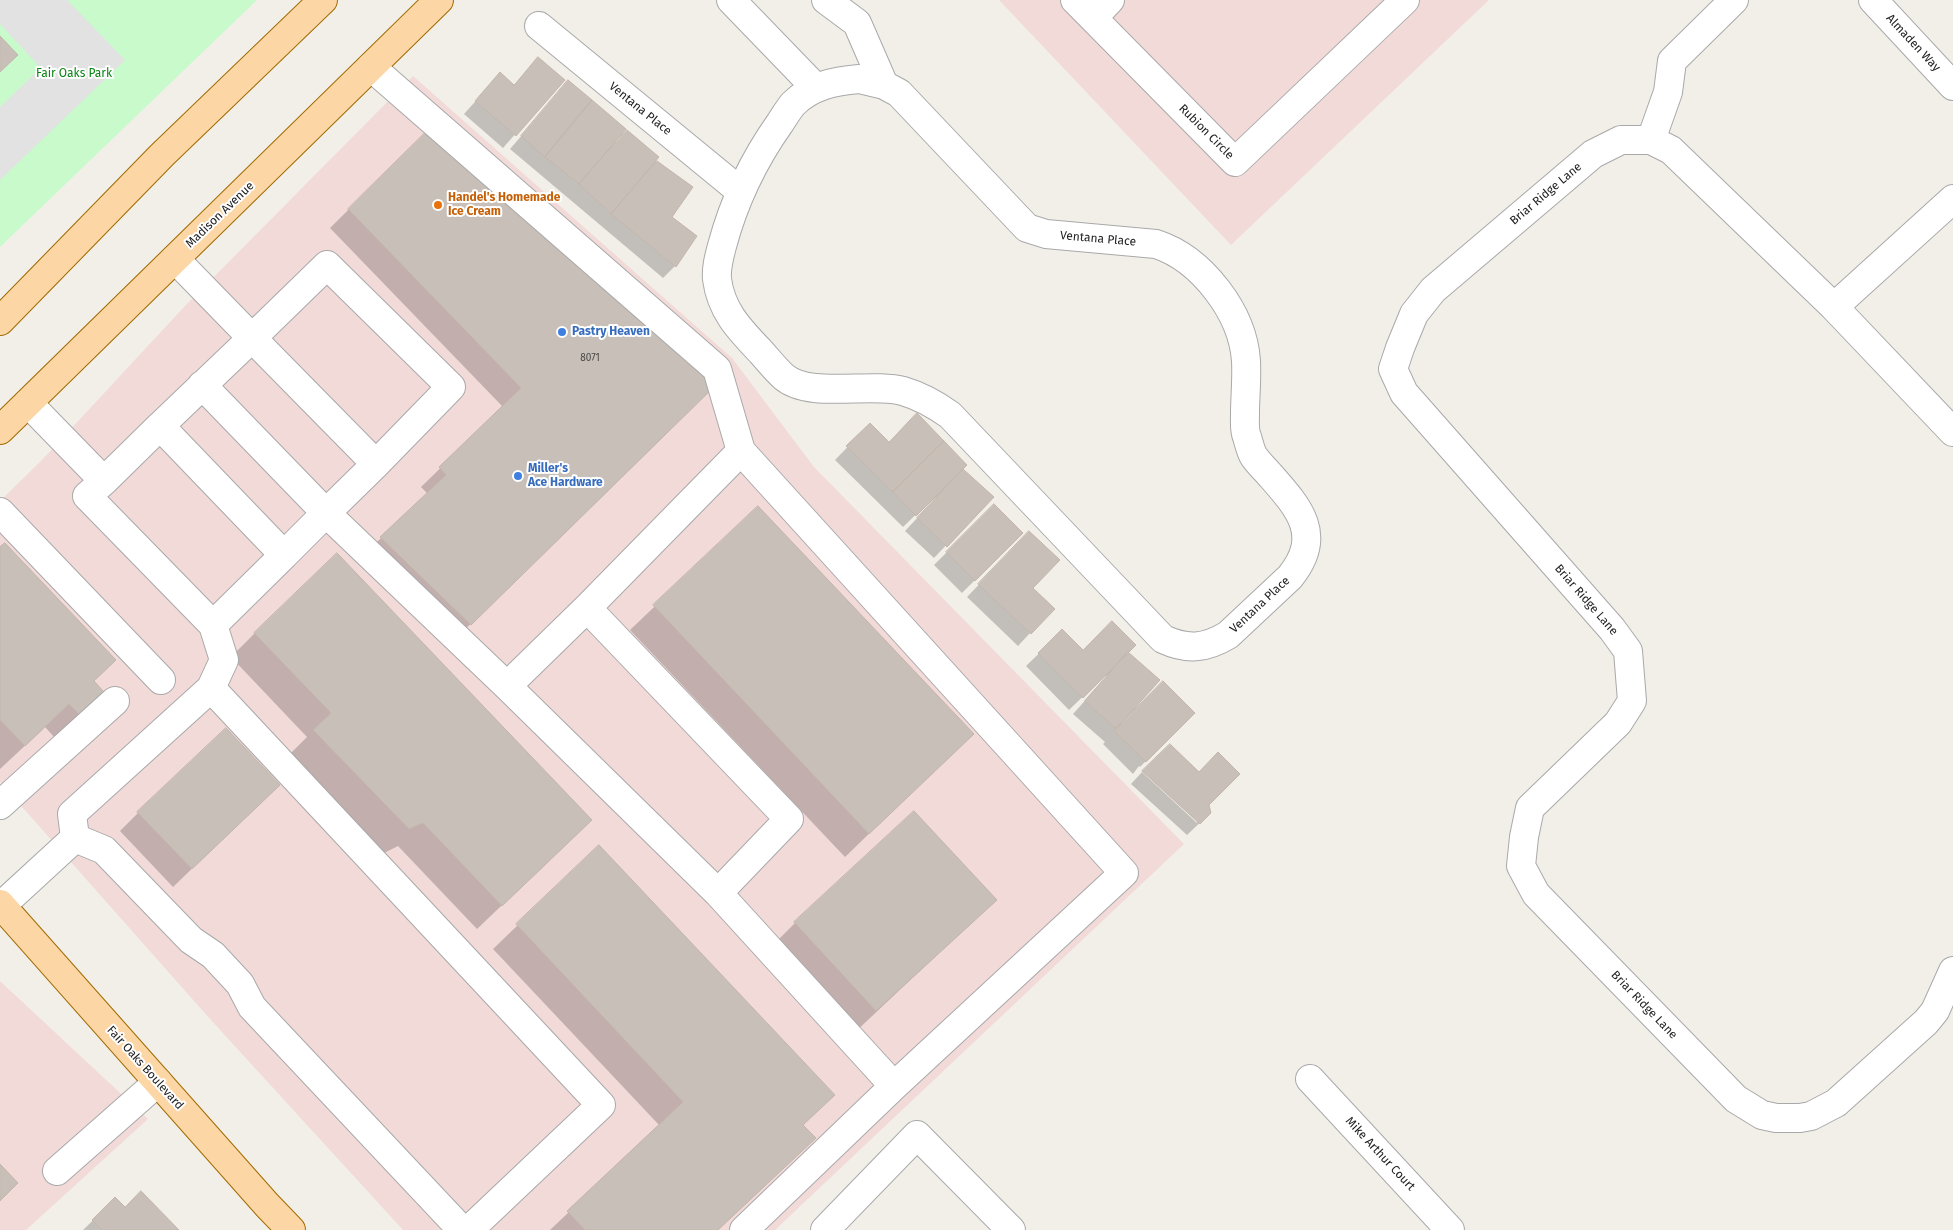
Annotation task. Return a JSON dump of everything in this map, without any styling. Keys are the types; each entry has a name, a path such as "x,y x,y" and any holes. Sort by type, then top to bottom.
{"main road":[{"path":"0,321 162,155 323,0"},
{"name":"Madison Avenue","path":"0,430 439,0"},
{"name":"Fair Oaks Boulevard","path":"0,906 291,1230"}],"street":[{"path":"731,0 816,88"},
{"path":"826,0 857,23 884,85"},
{"name":"Rubion Circle","path":"1092,6 1235,162 1405,0"},
{"path":"1651,140 1668,92 1672,61 1734,0"},
{"name":"Almaden Way","path":"1873,0 1953,86"},
{"name":"Ventana Place","path":"539,26 740,191"},
{"path":"371,66 716,369 741,451 1124,873 894,1086 744,1230"},
{"name":"Ventana Place","path":"858,79 884,85 899,93 1027,228 1046,234 1156,244 1172,249 1196,267 1227,304 1239,329 1246,360 1245,434 1253,456 1294,502 1302,516 1306,539 1304,555 1298,568 1228,635 1216,642 1191,647 1177,645 1163,638 950,415 934,404 903,391 875,388 815,389 801,386 785,378 733,322 722,304 717,279 717,264 728,224 740,191 760,151 793,105 816,88 837,81 858,79"},
{"name":"Briar Ridge Lane","path":"1951,983 1935,1011 1926,1022 1836,1104 1811,1116 1776,1118 1762,1115 1736,1099 1542,901 1536,894 1521,866 1530,808 1618,723 1632,701 1628,651 1612,629 1404,393 1393,369 1414,314 1433,290 1593,154 1621,140 1651,140 1671,150 1834,307 1953,432"},
{"path":"1834,307 1953,199"},
{"path":"176,259 376,464"},
{"path":"75,838 72,814 211,688 224,660 213,625 87,496 327,265 451,387 213,625"},
{"path":"202,385 326,513 507,686 718,893 894,1086"},
{"path":"28,403 104,480"},
{"path":"160,426 284,555"},
{"path":"507,686 587,608 741,451"},
{"path":"0,512 161,680"},
{"path":"587,608 789,819 718,893"},
{"path":"211,688 601,1105 469,1230"},
{"path":"0,805 114,701"},
{"path":"0,906 75,838"},
{"path":"75,838 104,850 191,940 213,955 240,984 252,1007 462,1230"},
{"name":"Mike Arthur Court","path":"1310,1079 1450,1230"},
{"path":"57,1172 158,1082"},
{"path":"825,1230 917,1135 1011,1230"}],"shaded area":[{"path":"0,0 67,0 125,60 0,180 0,107 41,68 0,24"},
{"path":"999,0 1489,0 1231,245"},
{"path":"413,76 732,358 814,467 1184,844 775,1230 403,1230 210,1019 0,782 0,501 41,461 184,307"},
{"path":"0,981 148,1119 26,1230 0,1230"}],"green space":[{"name":"Fair Oaks Park","path":"0,0 257,0 0,247"}],"building":[{"path":"0,36 18,55 0,72"},
{"path":"538,57 565,80 516,136 475,101 500,72 514,85"},
{"path":"568,80 592,100 545,157 521,136"},
{"path":"592,100 626,129 579,184 545,157"},
{"path":"627,130 659,157 611,214 579,184"},
{"path":"427,131 662,330 715,386 471,625 380,537 446,475 439,467 521,388 348,209"},
{"path":"657,161 693,187 672,217 697,236 676,267 611,214"},
{"path":"917,413 944,441 893,492 846,446 870,423 889,442"},
{"path":"944,441 967,465 916,516 893,492"},
{"path":"963,469 994,497 947,547 917,518"},
{"path":"994,504 1023,533 975,581 946,552"},
{"path":"758,506 974,734 869,834 653,605"},
{"path":"1029,531 1060,560 1033,588 1055,609 1031,634 978,584"},
{"path":"5,543 116,660 94,681 104,692 80,715 69,704 25,746 0,720 0,547"},
{"path":"337,553 592,820 502,906 423,823 409,829 313,730 331,713 254,633"},
{"path":"1112,621 1136,645 1083,698 1038,653 1062,629 1083,650"},
{"path":"1128,652 1160,680 1116,729 1085,701"},
{"path":"1163,681 1195,713 1146,762 1114,731"},
{"path":"226,728 280,785 192,869 137,812"},
{"path":"1170,744 1199,772 1218,752 1240,774 1209,805 1211,813 1200,824 1142,771"},
{"path":"914,811 997,900 876,1011 794,922"},
{"path":"599,845 835,1095 803,1125 816,1138 718,1230 585,1230 567,1211 683,1102 516,924"},
{"path":"0,1164 18,1183 0,1201"},
{"path":"141,1191 179,1230 102,1230 92,1220 115,1197 125,1207"}],"place":[{"name":"Handel's Homemade Ice Cream","path":"438,205"},
{"name":"Pastry Heaven","path":"562,332"},
{"name":"Miller's Ace Hardware","path":"518,476"}]}
